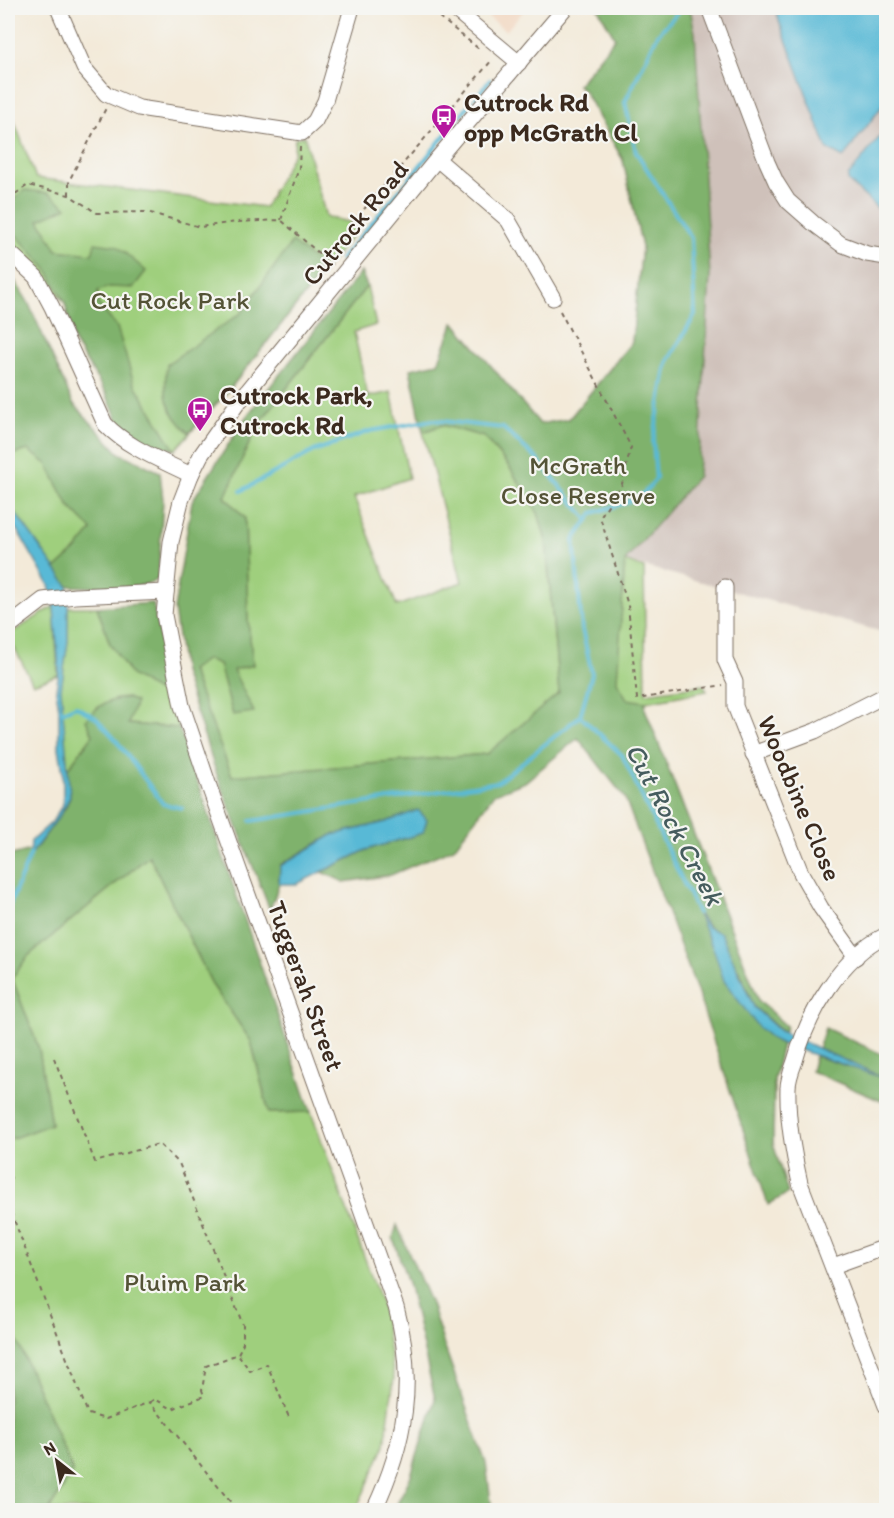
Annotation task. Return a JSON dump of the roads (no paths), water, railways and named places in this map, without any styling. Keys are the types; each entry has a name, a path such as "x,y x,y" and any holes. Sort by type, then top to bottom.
{"street":[{"path":"58,8 84,68 106,94 139,108 302,133 315,121 325,101 352,8"},
{"path":"453,8 514,69"},
{"name":"Cutrock Road","path":"191,475 212,438 237,404 437,159 565,8"},
{"path":"709,8 767,162 788,201 841,244 867,254 886,257"},
{"path":"437,159 508,220 553,298"},
{"path":"8,251 36,277 105,424 128,444 191,475"},
{"name":"Tuggerah Street","path":"191,475 176,521 164,615 182,706 403,1331 407,1390 404,1418 398,1449 387,1482 374,1510"},
{"name":"Woodbine Close","path":"725,587 725,660 735,682 735,706 801,873 821,908 856,957"},
{"path":"8,627 43,600 75,596 166,592"},
{"path":"753,754 815,731 884,696"},
{"path":"886,935 856,957 830,987 810,1018 804,1032 788,1086 793,1154 800,1183 886,1406"},
{"path":"833,1266 886,1248"}],"water":[{"path":"776,8 886,8 886,101 843,158 827,149"},
{"path":"886,129 886,216 848,181 848,176"},
{"path":"8,507 17,515 68,586 68,641 61,689 70,796 62,813 30,857 31,841 52,822 63,804 63,773 59,748 59,709 56,690 59,671 54,608 49,585 19,533 8,519"},
{"path":"418,810 427,820 423,833 366,850 297,884 279,884 280,866 332,835 386,822"},
{"path":"696,910 707,927 721,933 754,1007 780,1031 886,1079 782,1044 758,1027 724,981 715,953"}],"waterway":[{"path":"580,716 592,674 582,629 574,540 593,513 642,495 656,479 653,442 667,363 695,315 691,238 636,152 625,102 658,34 682,8"},
{"path":"476,97 490,80"},
{"path":"403,187 472,101"},
{"path":"341,259 401,189"},
{"path":"241,491 314,451 370,431 433,420 503,428 537,459 588,520"},
{"name":"Cut Rock Creek","path":"61,709 62,712 76,706 96,718 116,740 163,804 182,808"},
{"name":"Cut Rock Creek","path":"251,821 498,782 580,716 622,755 698,913"},
{"path":"8,909 31,853"}],"place":[{"name":"Cutrock Rd opp McGrath Cl","path":"444,140"},
{"name":"Cutrock Park, Cutrock Rd","path":"200,433"}],"park label":[{"name":"Cut Rock Park","path":"170,300"},
{"name":"McGrath Close Reserve","path":"578,480"},
{"name":"Pluim Park","path":"185,1282"}]}
